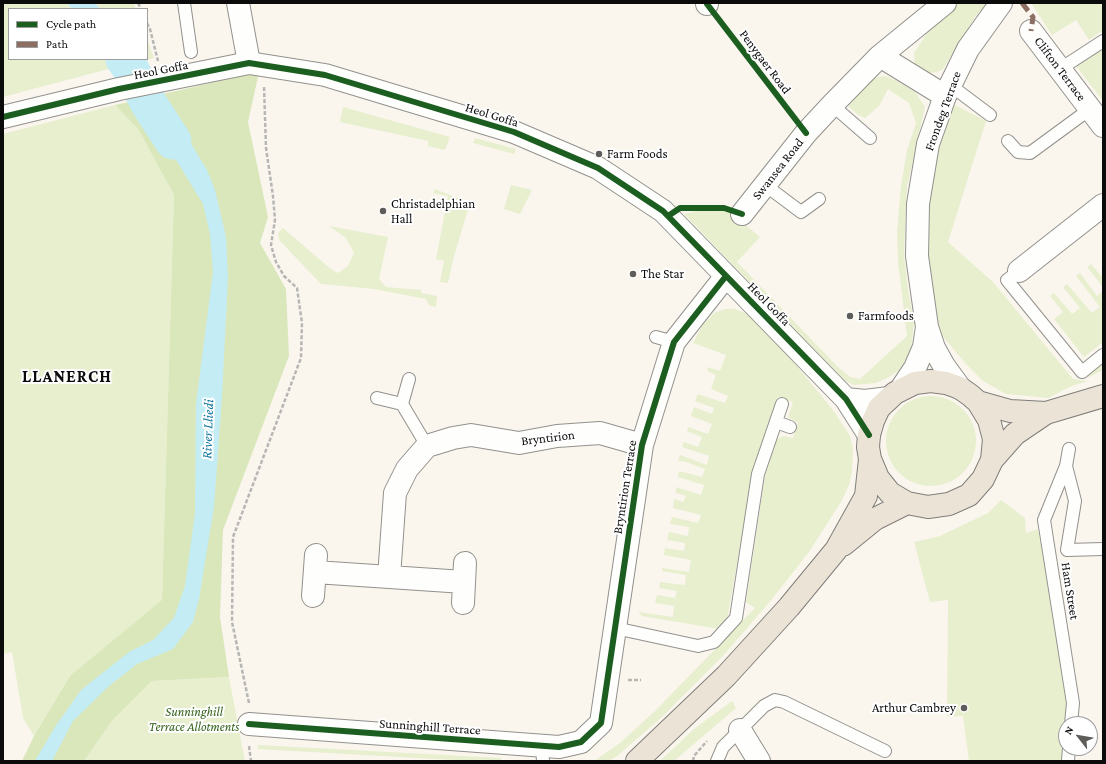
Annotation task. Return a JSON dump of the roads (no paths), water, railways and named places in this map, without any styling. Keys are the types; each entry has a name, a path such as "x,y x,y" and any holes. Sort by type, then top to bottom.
{"main road":[{"path":"992,460 994,439 989,420 978,402 970,395 960,388 946,383 931,381 915,383 895,393 879,408 869,435 868,447 870,459 878,478 890,493 907,503 928,507 949,504 968,495 983,479 992,460 1015,434 1046,413 1103,396"},
{"path":"978,402 1010,411 1046,413"},
{"path":"636,761 726,676 789,607 836,550 866,496 870,459"},
{"path":"836,550 875,520 907,503"}],"street":[{"path":"238,3 258,64"},
{"name":"Swansea Road","path":"742,214 806,134 832,105 880,56 945,3"},
{"name":"Frondeg Terrace","path":"960,388 938,354 927,327 917,256 918,204 928,144 948,91 968,49 1001,3"},
{"name":"Clifton Terrace","path":"1031,31 1097,118"},
{"path":"880,56 948,91"},
{"name":"Heol Goffa","path":"3,117 120,89 258,64 325,75 514,132 598,168 663,211 846,399 869,435"},
{"path":"1019,271 1103,204"},
{"name":"Bryntirion Terrace","path":"601,723 642,445 665,339 726,276"},
{"name":"Frondeg Terrace","path":"895,393 915,368 924,347 927,327"},
{"path":"846,399 865,401 895,393"},
{"name":"Bryntirion","path":"427,446 453,438 471,435 519,443 557,436 600,433 642,445"},
{"path":"389,577 395,493 407,469 427,446"},
{"path":"313,596 316,563 389,577 465,572 463,603"},
{"name":"Sunninghill Terrace","path":"249,724 543,754 559,747 581,742 601,723"},
{"path":"740,730 759,761"}],"lane":[{"path":"184,3 191,52"},
{"path":"1060,69 1103,41"},
{"path":"948,91 990,115"},
{"path":"832,105 870,138"},
{"path":"1008,141 1018,152 1030,153 1097,118"},
{"path":"765,185 801,212 819,200"},
{"path":"1019,271 1007,280 1082,372 1103,355"},
{"path":"402,404 409,379"},
{"path":"377,398 402,404 427,446"},
{"path":"615,628 698,646 714,642 736,618 758,474 782,404"},
{"path":"776,422 790,427"},
{"name":"Ham Street","path":"1069,449 1066,466 1044,520 1073,703 1072,716"},
{"name":"Ham Street","path":"1066,466 1075,501 1067,550 1103,549"},
{"path":"717,761 723,747 764,706 776,700 784,702 885,751"}],"water":[{"path":"67,3 95,3 99,8 71,8"},
{"path":"111,60 135,60 136,62 116,67"},
{"path":"161,94 207,170 215,190 226,237 228,277 222,397 214,507 199,599 193,622 173,649 137,664 109,686 73,721 52,761 35,761 55,727 81,690 129,652 153,640 174,618 185,586 195,513 196,404 213,272 210,234 203,204 139,99"}],"waterway":[{"name":"River Lliedi","path":"125,60 149,104 173,141"}],"place":[{"name":"Farm Foods","path":"599,154"},
{"name":"Christadelphian Hall","path":"383,211"},
{"name":"The Star","path":"633,274"},
{"name":"Farmfoods","path":"850,316"},
{"name":"Arthur Cambrey","path":"964,708"}],"district":[{"name":"LLANERCH","path":"67,377"}],"park label":[{"name":"Sunninghill Terrace Allotments","path":"194,720"}]}
